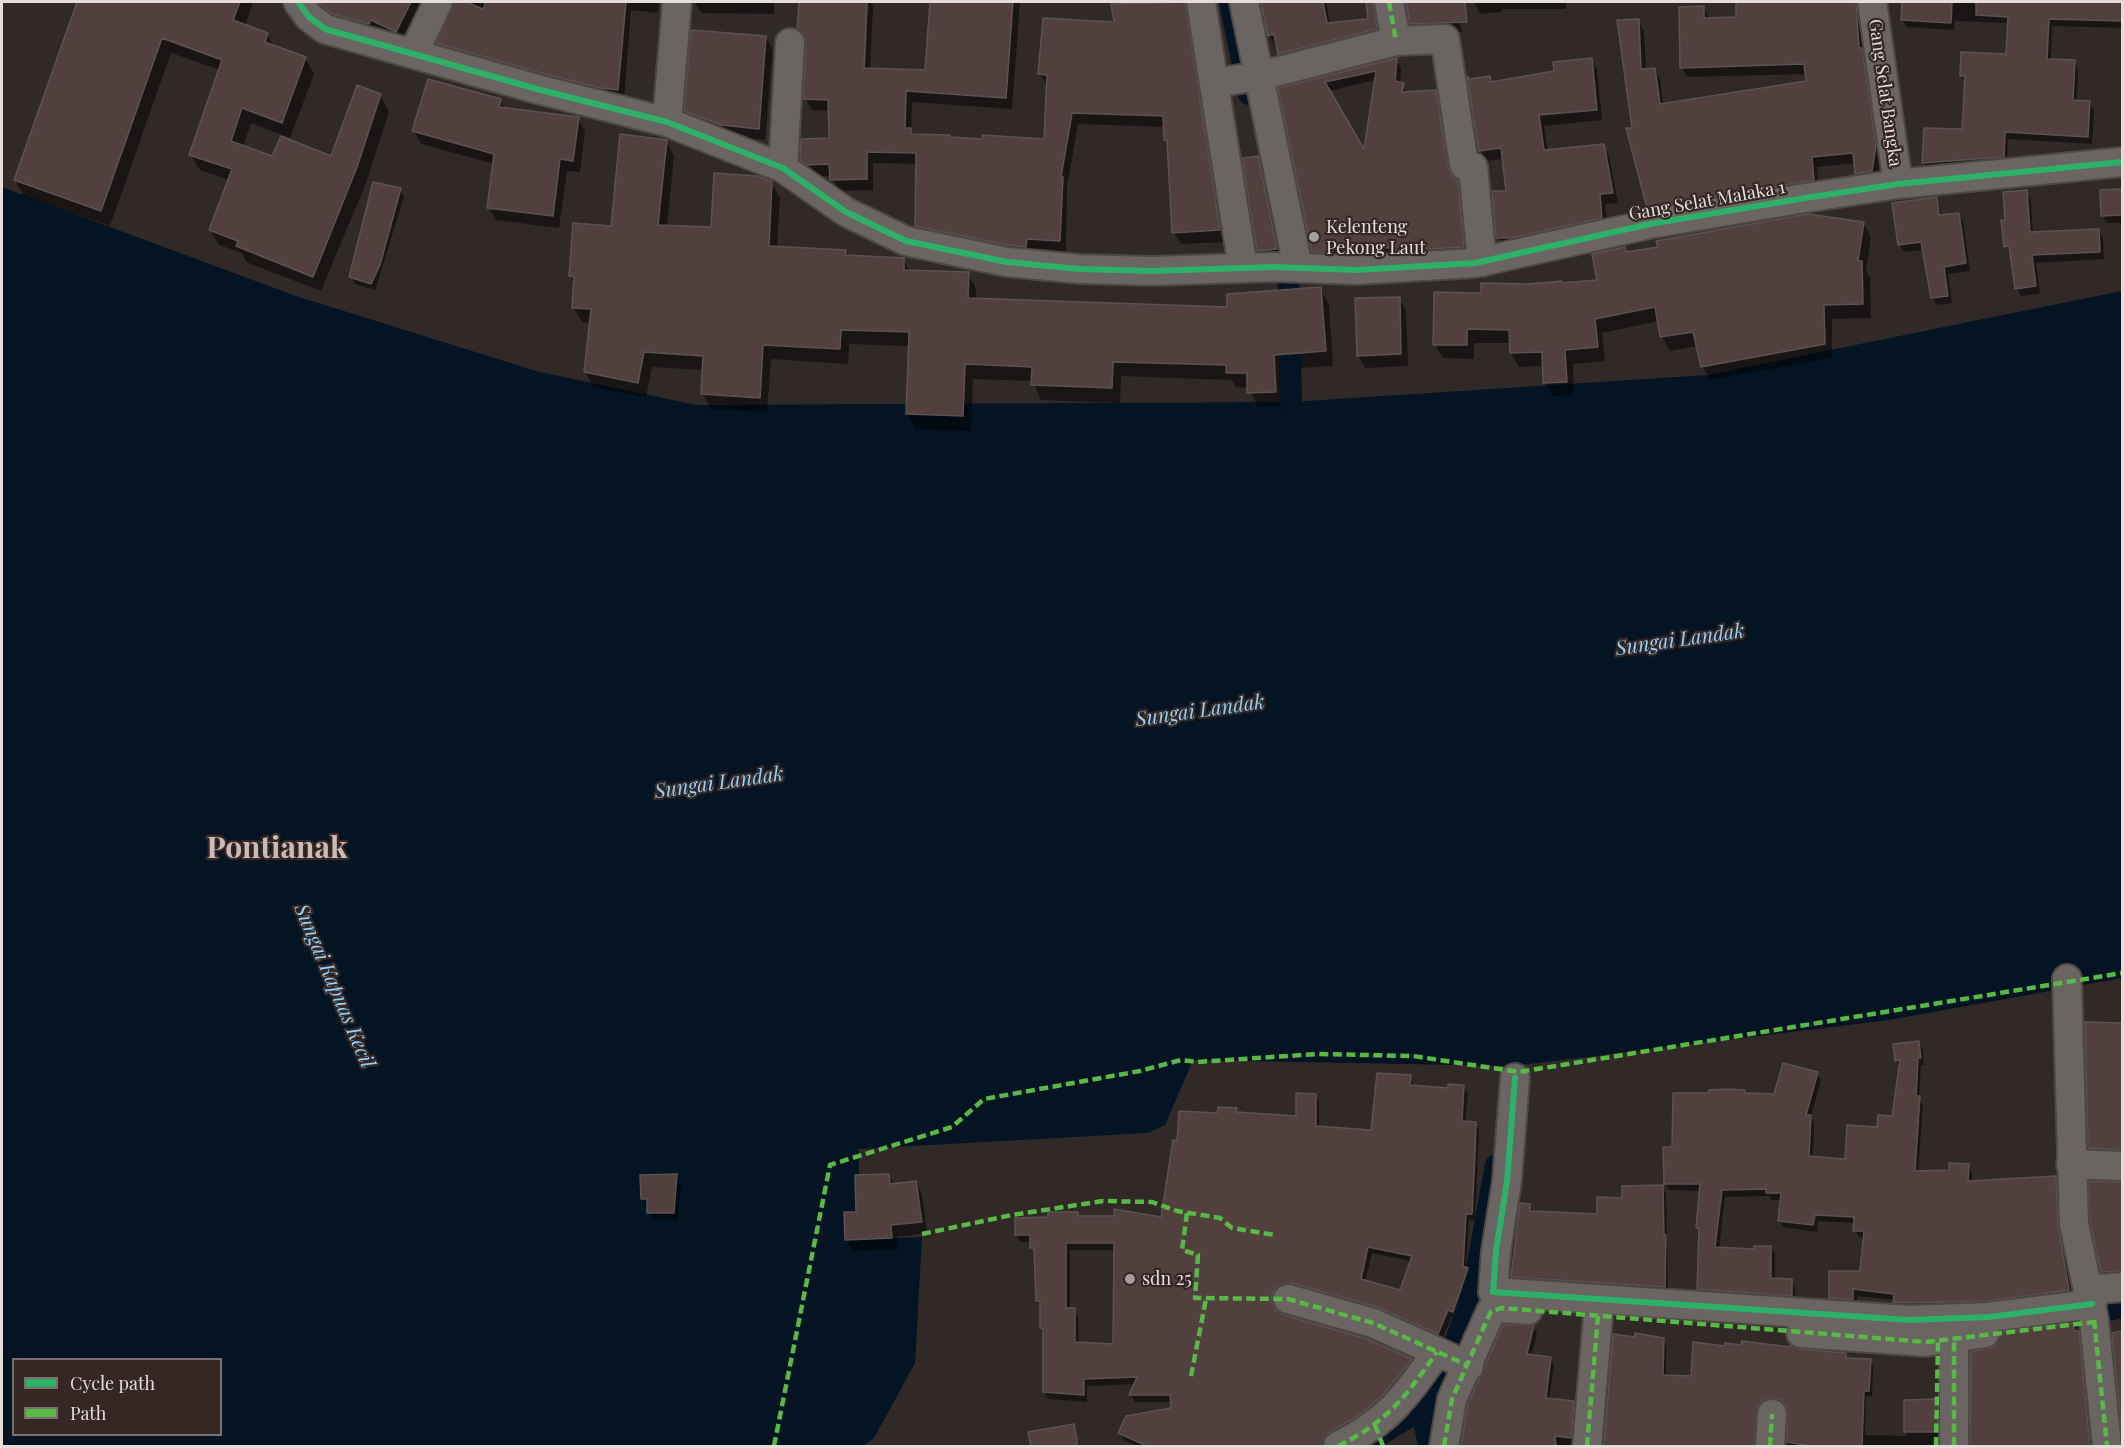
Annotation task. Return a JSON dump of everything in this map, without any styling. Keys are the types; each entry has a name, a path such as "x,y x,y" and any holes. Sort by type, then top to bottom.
{"street":[{"name":"Gang Selat Malaka 1","path":"298,2 309,17 325,29 667,122 783,168 846,212 906,241 1007,262 1079,269 1286,267 1416,269 1482,262 1650,224 1898,184 2122,162"},
{"path":"413,54 438,2"},
{"path":"667,122 677,2"},
{"path":"1201,2 1243,268"},
{"path":"1244,2 1260,76 1286,267"},
{"path":"1389,2 1396,41"},
{"name":"Gang Selat Bangka","path":"1872,2 1898,184"},
{"path":"1214,83 1260,76 1396,41 1445,39 1464,165 1473,166 1482,262"},
{"path":"783,168 790,43"},
{"path":"2067,979 2074,1224 2092,1308 2107,1446"},
{"path":"1444,1446 1452,1399 1469,1366 1492,1302 1496,1251 1508,1181 1515,1078"},
{"path":"2072,1164 2122,1166"},
{"path":"1492,1302 1809,1324 1948,1340 2092,1308 2122,1287"},
{"path":"1288,1299 1373,1323 1469,1366"},
{"path":"1492,1302 1502,1308 1598,1316 1681,1315"},
{"path":"1587,1446 1598,1316"},
{"path":"1809,1324 2040,1320"},
{"path":"1936,1446 1948,1340"},
{"path":"1948,1340 1954,1446"},
{"path":"1338,1446 1379,1436 1437,1352"},
{"path":"1770,1446 1772,1414"}],"water":[{"path":"2,187 296,296 536,371 696,405 1291,402 1707,375 2122,291 2122,978 1889,1020 1513,1066 1193,1060 1165,1125 1148,1133 859,1149 858,1240 922,1237 915,1363 874,1438 863,1446 2,1446"}],"building":[{"path":"77,2 240,2 233,20 268,33 265,42 306,57 282,123 242,108 231,141 272,156 281,136 331,156 357,85 381,94 357,167 313,277 236,246 238,241 209,230 232,169 189,155 222,60 162,38 101,211 14,180"},
{"path":"318,2 411,2 396,32 371,20 369,24 332,14"},
{"path":"454,2 466,2 483,9 486,2 626,2 618,90 541,73 436,43"},
{"path":"799,2 867,2 864,68 925,70 930,2 1013,2 1006,98 906,91 905,128 911,128 911,134 982,139 982,135 1044,139 1047,75 1038,74 1043,18 1114,22 1111,4 1185,2 1220,230 1172,233 1167,140 1164,140 1163,116 1072,113 1061,177 1063,177 1060,241 1027,239 1026,247 915,226 916,153 867,152 867,179 830,180 829,164 807,165 800,160 801,139 829,138 828,100 803,99 806,44 804,35 797,29"},
{"path":"1261,2 1323,2 1327,23 1368,19 1366,2 1373,2 1377,29 1278,54 1274,34 1268,36"},
{"path":"1406,2 1465,2 1467,22 1410,24"},
{"path":"1736,2 1856,2 1859,48 1862,48 1876,146 1872,171 1855,174 1853,153 1812,157 1814,180 1647,208 1626,128 1632,128 1617,20 1639,19 1641,69 1655,68 1660,104 1806,81 1804,64 1680,68 1679,7 1704,6 1704,18 1736,17"},
{"path":"1902,2 1952,2 1951,23 1901,20"},
{"path":"1976,2 2122,2 2122,21 2049,19 2047,59 2075,60 2073,100 2090,101 2088,137 2005,132 2004,157 1922,163 1924,128 1962,129 1965,76 1960,76 1961,52 2006,54 2008,17 1976,15"},
{"path":"691,30 766,36 759,129 721,125 684,111"},
{"path":"1397,58 1395,81 1404,83 1402,92 1436,90 1448,167 1452,176 1458,180 1464,247 1393,251 1393,248 1332,246 1333,253 1312,252 1278,88","holes":["1376,71 1364,149 1325,82"]},
{"path":"1592,58 1597,110 1539,115 1544,150 1604,144 1613,193 1600,194 1602,218 1511,238 1496,238 1492,191 1506,191 1501,148 1479,151 1467,76 1469,79 1490,76 1491,82 1554,71 1553,62"},
{"path":"428,79 501,99 499,107 579,117 573,161 560,159 553,216 487,208 494,154 412,131"},
{"path":"620,134 667,140 658,225 711,227 714,173 757,176 772,182 769,246 846,250 845,255 904,258 904,270 969,272 968,298 1227,307 1227,294 1321,287 1326,351 1274,355 1276,392 1247,393 1247,373 1226,373 1226,365 1113,362 1112,388 1031,385 1032,367 965,364 963,416 906,414 909,332 841,330 840,349 763,345 760,398 701,394 703,356 644,352 638,383 584,372 591,309 572,308 574,277 569,276 573,223 611,226"},
{"path":"1258,156 1277,249 1257,251 1242,158"},
{"path":"373,182 401,188 380,265 371,284 349,277"},
{"path":"2122,189 2122,215 2101,216 2100,190"},
{"path":"2027,190 2030,232 2099,229 2100,252 2032,255 2036,286 2015,289 2009,246 2004,247 2001,220 2005,220 2003,192"},
{"path":"1937,197 1939,215 1959,213 1966,263 1944,267 1948,296 1931,298 1921,242 1898,245 1892,203"},
{"path":"1808,214 1864,222 1858,261 1862,261 1863,304 1824,305 1825,344 1701,367 1693,332 1660,337 1655,307 1595,319 1598,347 1565,350 1567,382 1543,383 1542,352 1510,353 1509,330 1467,329 1467,345 1433,345 1434,292 1481,293 1481,283 1528,284 1597,280 1592,254 1625,247 1626,252 1658,247 1656,241"},
{"path":"1400,297 1401,354 1357,356 1355,298"},
{"path":"2085,1022 2122,1023 2122,1150 2088,1148"},
{"path":"1919,1041 1921,1058 1918,1058 1916,1096 1920,1096 1915,1171 1949,1170 1949,1163 1969,1164 1968,1181 2056,1176 2058,1225 2069,1290 1988,1301 1893,1302 1894,1294 1853,1289 1853,1300 1829,1298 1829,1271 1860,1271 1864,1231 1853,1231 1854,1217 1815,1215 1813,1225 1778,1221 1781,1193 1766,1193 1766,1189 1722,1190 1715,1247 1754,1249 1754,1246 1771,1246 1771,1278 1792,1279 1792,1296 1697,1289 1699,1228 1696,1228 1700,1184 1664,1184 1663,1147 1672,1147 1673,1093 1708,1093 1709,1090 1728,1089 1745,1090 1745,1093 1774,1094 1783,1063 1818,1072 1806,1115 1811,1115 1809,1156 1845,1159 1847,1125 1877,1127 1878,1115 1892,1116 1900,1060 1895,1061 1893,1044"},
{"path":"1377,1073 1411,1075 1410,1085 1448,1088 1448,1084 1464,1085 1462,1121 1476,1122 1472,1214 1466,1214 1463,1266 1468,1268 1453,1312 1448,1310 1438,1334 1377,1307 1292,1283 1277,1287 1272,1294 1272,1302 1276,1310 1284,1315 1367,1339 1412,1359 1383,1395 1361,1414 1330,1432 1324,1438 1322,1446 1147,1446 1118,1433 1126,1416 1171,1408 1170,1395 1129,1395 1137,1377 1084,1379 1084,1395 1043,1392 1043,1328 1040,1328 1040,1301 1036,1301 1034,1248 1030,1248 1030,1235 1015,1235 1015,1218 1048,1217 1048,1212 1078,1212 1078,1216 1114,1216 1114,1209 1161,1217 1173,1140 1177,1141 1179,1111 1217,1113 1218,1107 1237,1108 1236,1112 1296,1116 1296,1093 1316,1094 1316,1126 1371,1130","holes":["1066,1243 1114,1243 1113,1344 1075,1342 1075,1308 1066,1308","1368,1247 1412,1256 1400,1290 1361,1279"]},
{"path":"677,1174 674,1213 647,1213 647,1199 641,1199 640,1175"},
{"path":"889,1174 890,1184 916,1181 922,1222 891,1225 892,1238 845,1240 844,1212 856,1212 855,1175"},
{"path":"2089,1181 2122,1182 2122,1271 2101,1272 2090,1222"},
{"path":"1663,1185 1664,1235 1666,1235 1665,1287 1511,1277 1520,1203 1530,1204 1530,1211 1597,1214 1597,1197 1622,1198 1622,1186"},
{"path":"2073,1323 2074,1331 2079,1331 2090,1446 1970,1446 1971,1352 1995,1346 2001,1332"},
{"path":"1503,1325 1534,1325 1527,1354 1551,1357 1546,1398 1574,1401 1571,1438 1555,1436 1556,1446 1461,1446 1468,1404"},
{"path":"2122,1331 2122,1435 2112,1333"},
{"path":"1635,1333 1664,1338 1663,1375 1691,1376 1693,1342 1725,1346 1725,1343 1741,1345 1742,1341 1790,1347 1790,1345 1800,1349 1846,1353 1846,1358 1871,1359 1869,1391 1864,1391 1862,1446 1809,1446 1787,1442 1787,1407 1781,1400 1772,1398 1758,1405 1754,1446 1604,1446 1613,1334 1635,1337"},
{"path":"1938,1399 1938,1432 1904,1432 1904,1400"},
{"path":"1074,1424 1078,1446 1031,1446 1028,1432"}],"waterway":[{"path":"1230,2 1249,94"},
{"path":"1285,252 1288,267 1291,402"},
{"path":"1369,1441 1432,1403 1471,1301 1496,1165"},
{"path":"1471,1301 1512,1304"},
{"path":"2077,1317 2122,1307"},
{"path":"1422,1410 1429,1446"}],"marked path":[{"path":"1389,2 1396,41"},
{"path":"774,1446 830,1165 952,1127 984,1099 1140,1071 1181,1060 1197,1062 1317,1054 1413,1056 1519,1072 2122,973"},
{"path":"922,1234 1012,1215 1103,1201 1152,1202 1177,1211 1220,1218 1232,1228 1275,1235"},
{"path":"1187,1213 1182,1250 1198,1255 1195,1298 1288,1299 1373,1323 1469,1366"},
{"path":"1191,1376 1206,1299"},
{"path":"1444,1446 1452,1399 1491,1311 1502,1308 1926,1342 2094,1322"},
{"path":"1587,1446 1598,1316"},
{"path":"2094,1320 2107,1446"},
{"path":"1954,1339 1954,1446"},
{"path":"1936,1446 1938,1342"},
{"path":"1338,1446 1356,1437 1395,1406 1437,1352"},
{"path":"1770,1446 1772,1414"},
{"path":"1375,1425 1383,1446"}],"cycle path":[{"path":"298,2 309,17 325,29 537,89 667,122 783,168 846,212 906,241 1007,262 1079,269 1152,271 1274,267 1357,270 1475,263 1650,224 1805,198 1898,184 2122,162"},
{"path":"1515,1078 1507,1181 1496,1251 1493,1292 1909,1320 1989,1317 2092,1304"}],"place":[{"name":"Kelenteng Pekong Laut","path":"1314,237"},
{"name":"sdn 25","path":"1130,1279"}],"district":[{"name":"Pontianak","path":"277,849"}],"water label":[{"name":"Sungai Landak","path":"1680,640"},
{"name":"Sungai Landak","path":"1200,711"},
{"name":"Sungai Landak","path":"719,783"},
{"name":"Sungai Kapuas Kecil","path":"334,986"}]}
